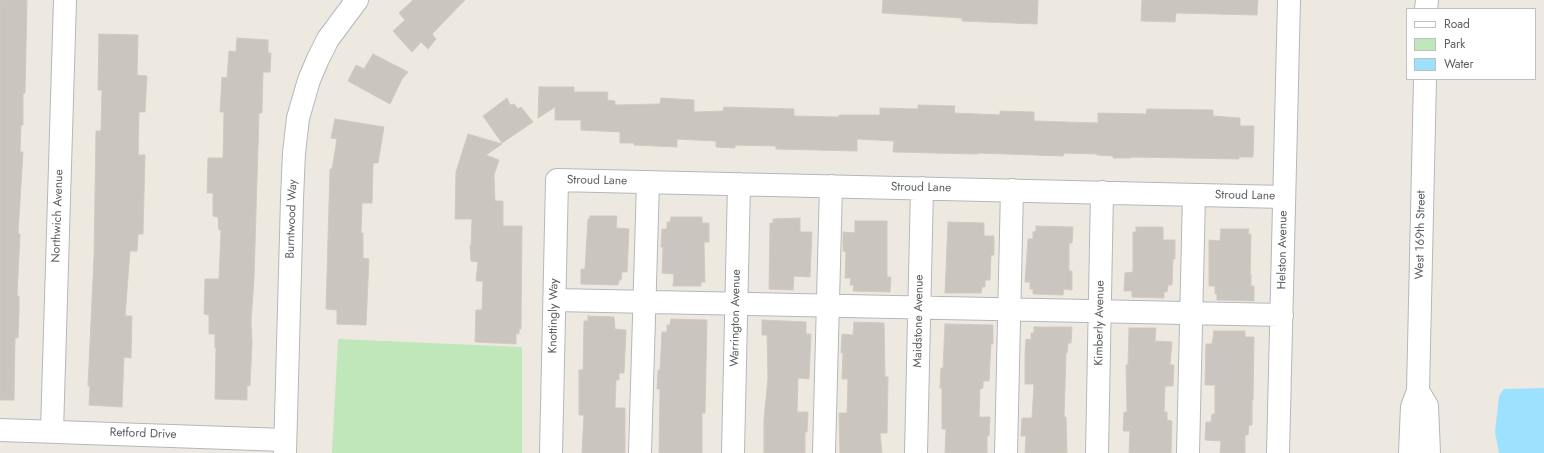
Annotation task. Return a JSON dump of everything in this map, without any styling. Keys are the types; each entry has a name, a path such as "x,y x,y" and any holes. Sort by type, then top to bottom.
{"street":[{"name":"Northwich Avenue","path":"52,431 65,0"},
{"name":"Burntwood Way","path":"285,446 292,199 294,153 298,118 309,80 328,39 357,0"},
{"name":"Helston Avenue","path":"1278,453 1289,0"},
{"name":"West 169th Street","path":"1410,453 1412,407 1418,391 1425,80"},
{"name":"Stroud Lane","path":"557,180 1284,197"},
{"name":"Knottingly Way","path":"551,453 557,180"},
{"path":"640,453 648,182"},
{"name":"Warrington Avenue","path":"733,453 739,184"},
{"path":"824,453 831,186"},
{"name":"Maidstone Avenue","path":"916,453 922,188"},
{"path":"1006,453 1012,190"},
{"name":"Kimberly Avenue","path":"1097,453 1102,192"},
{"path":"1188,453 1194,195"},
{"path":"555,300 1282,315"},
{"name":"West 169th Street","path":"1418,391 1427,406 1429,453"},
{"name":"Retford Drive","path":"0,430 52,431 167,444 285,446"}],"green space":[{"path":"338,339 522,347 522,453 332,453"}],"water":[{"path":"1544,388 1544,453 1499,453 1495,432 1499,396 1504,389"}],"building":[{"path":"0,0 27,0 25,93 23,93 23,125 21,125 20,152 23,152 18,234 20,234 17,296 19,296 19,313 18,338 15,338 14,400 0,400"},
{"path":"413,0 465,0 432,34 436,39 428,49 421,42 412,52 393,31 405,20 399,13"},
{"path":"883,0 1038,0 1037,24 962,21 962,18 882,13"},
{"path":"1142,0 1258,0 1257,15 1176,13 1175,22 1141,21"},
{"path":"99,34 138,35 137,75 147,76 145,112 139,112 138,155 145,155 143,234 138,234 137,251 130,251 125,316 132,316 131,358 124,357 122,407 89,405 90,386 88,386 94,257 96,131 101,131 102,90 98,90"},
{"path":"237,38 268,40 268,53 271,53 270,72 263,72 262,113 259,113 254,278 251,322 252,343 250,386 247,385 247,400 215,399 215,334 209,334 209,315 204,314 205,279 219,279 221,230 219,230 218,217 213,216 213,193 207,193 208,158 223,158 224,112 220,112 222,77 227,78 229,51 236,52"},
{"path":"373,54 408,72 402,79 390,104 348,81 356,65 364,69"},
{"path":"539,87 574,87 574,92 608,92 607,100 615,101 615,105 660,104 661,98 694,100 694,112 723,111 724,107 794,109 794,116 839,117 839,115 880,115 880,108 918,109 918,105 955,106 954,113 1000,115 1000,111 1034,112 1034,121 1098,123 1098,113 1146,114 1147,109 1213,110 1213,116 1240,118 1240,126 1254,126 1253,157 1239,157 1239,159 1113,158 1113,156 1097,154 1064,153 1063,156 893,152 894,141 857,139 857,151 776,149 776,146 735,145 735,148 716,147 716,141 677,139 677,147 634,145 634,143 620,143 620,132 581,130 581,120 555,120 555,107 538,118"},
{"path":"507,98 510,105 514,104 518,109 521,107 533,122 502,143 483,116"},
{"path":"335,119 384,127 378,163 373,163 372,203 362,203 361,233 363,233 363,258 369,259 366,325 337,324 337,310 326,309 330,169 332,169 337,139 331,138"},
{"path":"468,134 502,144 486,155 499,160 494,175 495,201 503,201 503,226 522,226 521,329 519,329 519,334 516,333 516,344 475,342 476,310 482,310 483,281 476,281 478,262 471,261 470,246 472,219 455,219 456,172"},
{"path":"590,216 617,216 616,228 629,229 627,272 622,272 621,280 619,280 618,285 581,284 581,269 585,269 588,219 590,219"},
{"path":"671,217 702,217 702,223 709,223 709,242 704,242 705,282 701,282 701,286 673,286 674,274 662,273 662,229 667,229 667,222 670,222"},
{"path":"800,218 800,232 812,232 810,277 794,276 793,290 769,289 770,223 773,223 773,219"},
{"path":"855,221 887,221 887,277 891,277 890,292 853,291 854,285 850,285 851,278 845,278 846,252 843,251 843,232 855,233"},
{"path":"948,222 984,223 984,236 994,236 994,255 991,255 990,280 985,280 985,287 982,287 981,293 945,293"},
{"path":"1036,226 1073,227 1072,243 1069,243 1069,271 1072,271 1072,290 1064,289 1063,295 1033,294 1033,289 1030,289 1030,282 1025,282 1028,239 1033,239 1033,232 1036,231"},
{"path":"1136,227 1163,227 1163,240 1175,240 1175,259 1173,259 1172,285 1168,285 1167,292 1164,292 1164,298 1132,297 1132,291 1124,291 1125,273 1133,272 1133,232 1136,232"},
{"path":"1221,229 1249,229 1248,234 1251,234 1250,275 1251,286 1254,286 1254,301 1217,300 1215,286 1209,286 1209,240 1220,241"},
{"path":"588,316 614,317 615,329 626,330 624,373 619,373 619,380 616,380 615,408 625,408 625,453 582,453 584,415 579,415 579,370 583,370 584,321 588,321"},
{"path":"671,319 707,320 705,413 702,413 702,453 659,453 660,389 657,389 658,370 660,370 662,332 667,332 667,325 670,325"},
{"path":"762,320 806,322 806,334 811,334 809,379 798,378 797,412 808,412 807,432 805,432 805,453 764,453 764,419 768,379 767,335 762,335"},
{"path":"854,322 884,323 885,377 888,377 887,433 880,433 882,453 840,453 839,413 847,413 848,379 842,379 842,334 853,335"},
{"path":"945,324 993,325 993,344 991,344 989,381 983,381 983,388 980,389 979,417 990,417 989,436 987,436 987,453 945,453 946,429 942,429 942,388 940,388 941,368 943,368"},
{"path":"1034,327 1072,327 1071,343 1068,343 1066,353 1064,417 1066,417 1067,453 1025,453 1026,436 1021,436 1022,418 1032,418 1034,384 1025,384 1026,339 1031,340 1031,333 1034,333"},
{"path":"1129,328 1156,328 1155,341 1172,342 1170,365 1174,365 1173,386 1165,386 1164,412 1167,412 1167,420 1172,421 1171,453 1129,453 1130,431 1123,431 1124,412 1127,412 1126,365 1128,365"},
{"path":"1214,331 1245,331 1245,337 1254,337 1252,425 1249,425 1248,435 1245,435 1245,453 1220,453 1221,441 1205,440 1206,422 1211,422 1212,414 1215,414 1215,385 1205,385 1206,344 1212,344"}]}
